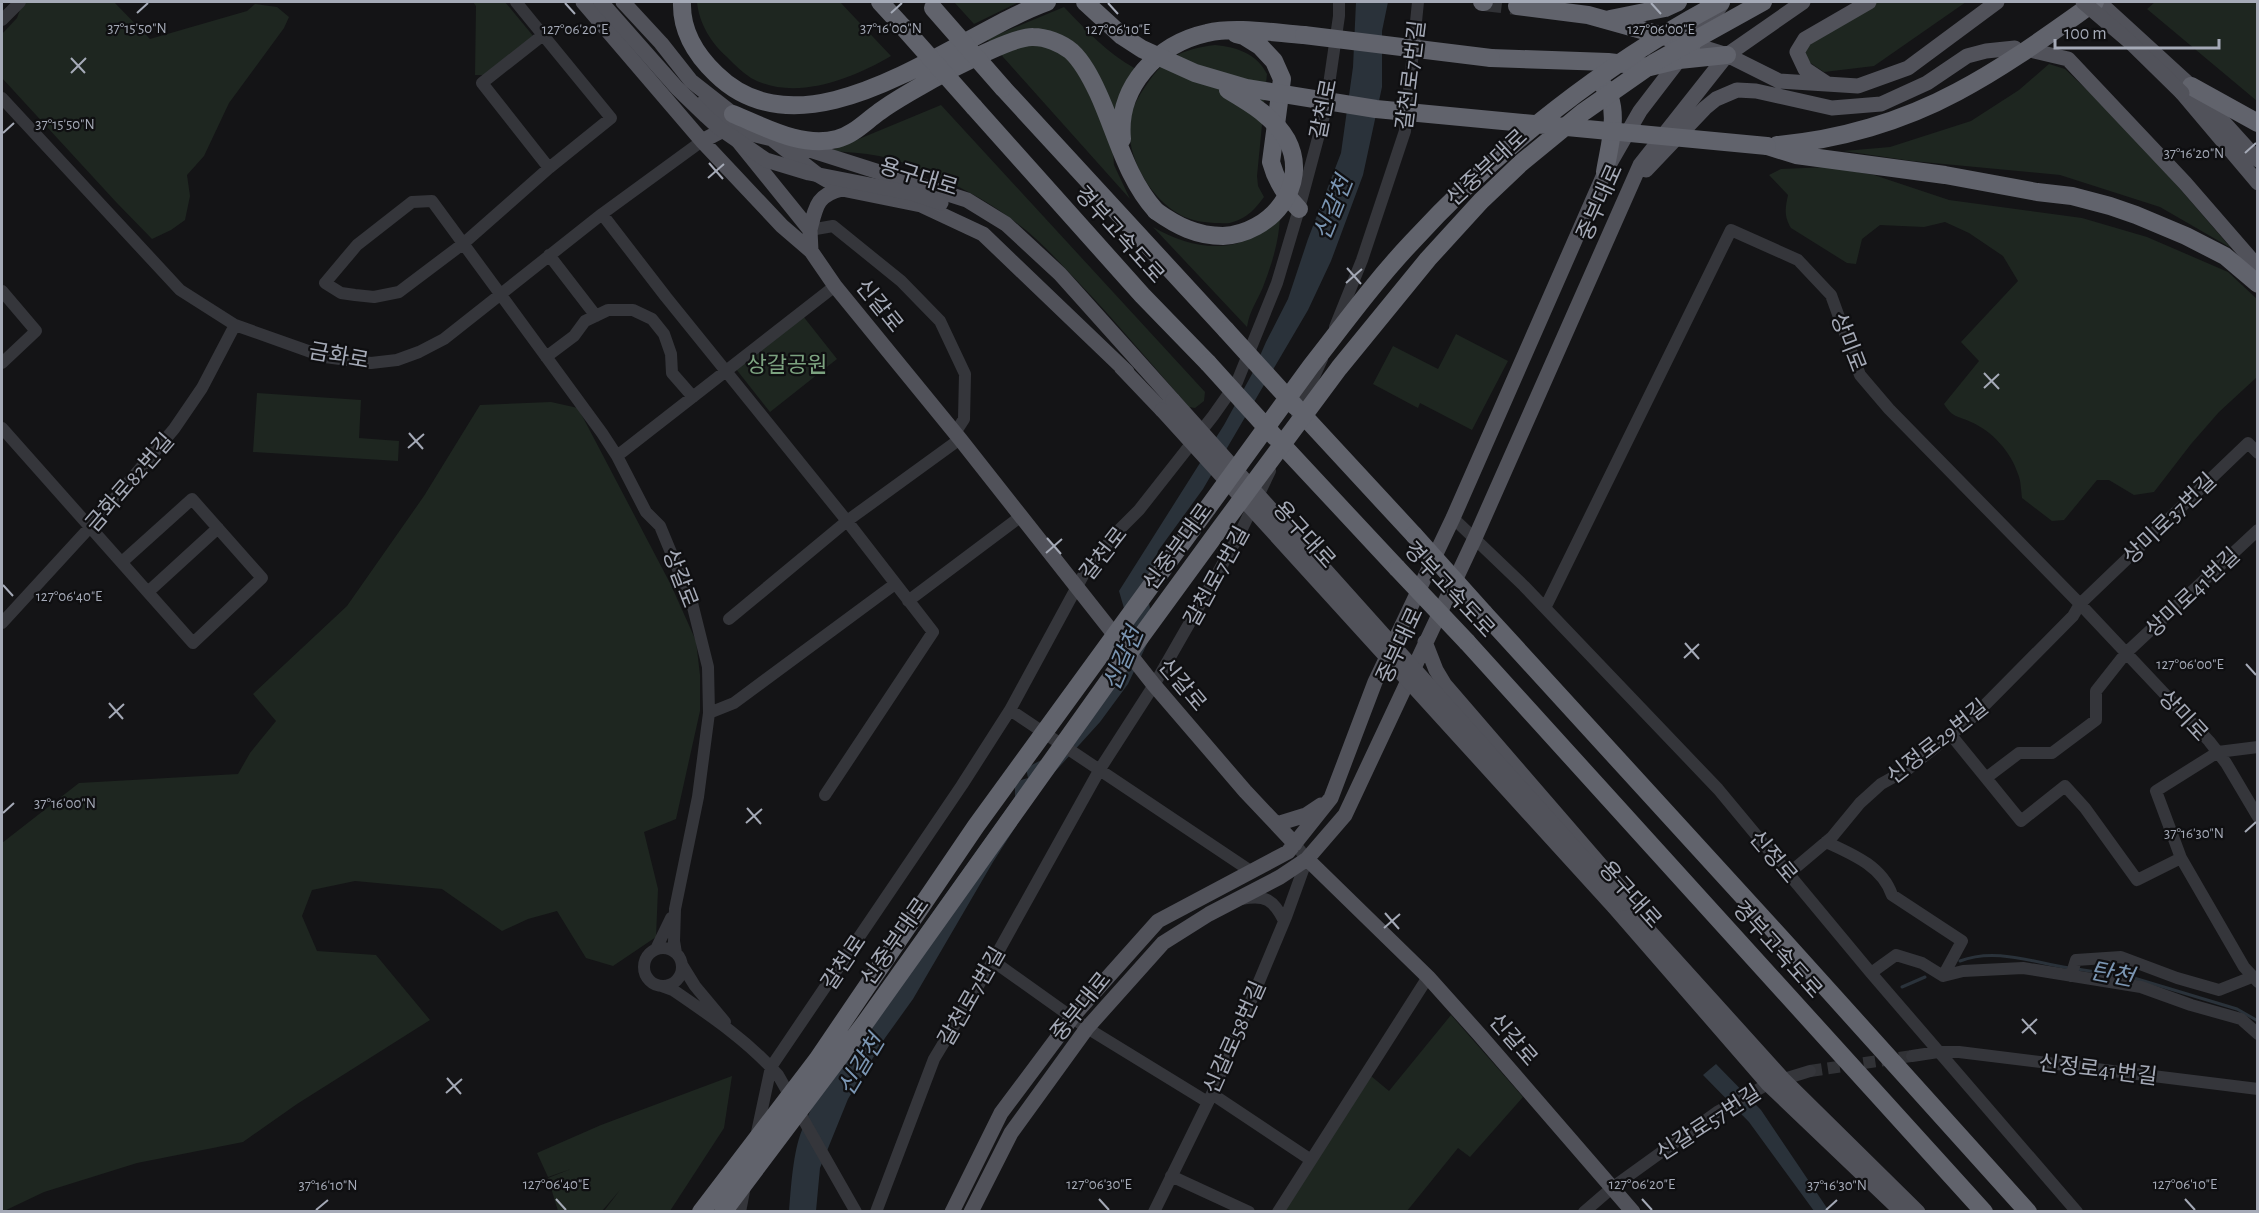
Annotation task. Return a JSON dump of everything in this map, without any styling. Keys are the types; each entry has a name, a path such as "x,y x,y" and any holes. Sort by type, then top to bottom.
{"highway":[{"path":"682,2 684,27 692,45 702,60 718,76 749,96 777,104 801,106 825,103 854,95 893,80 1047,2"},
{"name":"경부고속도로","path":"880,2 1142,295 1467,642 1984,1212"},
{"path":"730,121 801,140 819,142 837,139 852,132 910,92 1001,46 1018,39 1039,38 1060,44 1082,63 1102,100 1142,194 1156,211 1174,224 1192,232 1224,236 1239,234 1266,221 1290,192 1295,166 1288,141 1281,130 1259,109 1211,80 1142,49 1122,36 1085,2"},
{"path":"1607,20 1665,8 1678,2"},
{"name":"신중부대로","path":"701,1212 817,1060 976,826 1311,366 1368,292 1426,227 1506,150 1576,95 1639,50 1722,2"},
{"name":"신중부대로","path":"723,1212 865,1023 1211,540 1340,368 1428,259 1481,201 1521,163 1582,114 1655,62 1763,2"},
{"path":"2058,28 2083,2"},
{"path":"1211,80 1246,88 1376,109 1767,146 1801,143 1853,132 1902,117 1957,93 2097,2"},
{"name":"경부고속도로","path":"930,4 1003,88 1792,950 2028,1212"},
{"path":"1516,6 1607,20 1692,44"},
{"path":"1129,167 1122,138 1121,120 1125,104 1141,74 1153,60 1179,43 1219,31 1304,35 1491,58 1589,74 1607,89 1613,109 1605,172"},
{"path":"1219,31 1252,40 1267,54 1279,71 1282,87 1272,162 1283,192 1299,209"},
{"path":"1491,58 1608,62 1650,67 1679,60 1727,55"},
{"path":"2186,90 2258,123"},
{"path":"1767,146 1796,155 1945,175 2072,196 2110,206 2165,227 2225,256 2258,284"}],"main road":[{"name":"신갈로","path":"583,2 702,141 782,226 811,252 835,286 958,436 1151,682 1245,791 1295,844"},
{"name":"용구대로","path":"600,2 677,88 706,116 766,160 809,173 911,193 941,203 984,225 1011,246 1033,268 1127,372 1168,405"},
{"name":"용구대로","path":"623,2 661,43 691,81 730,121 772,139 967,200 1006,224 1060,274 1168,405 1619,905 1768,1084 1902,1212"},
{"name":"중부대로","path":"952,1212 1001,1113 1072,1017 1158,921 1288,852 1331,798 1375,682 1453,518 1605,172 1640,111 1722,2"},
{"path":"1829,84 1805,69 1797,52 1805,39 1869,2"},
{"path":"1692,44 1727,55 1779,81 1858,86 1908,68 1997,2"},
{"path":"2083,2 2186,90 2258,183"},
{"path":"2097,2 2258,160"},
{"name":"중부대로","path":"971,1212 1011,1133 1087,1028 1163,943 1209,914 1280,878 1307,859 1345,815 1475,538 1632,185 1649,152 1727,55 1798,4"},
{"path":"1632,185 1705,108 1716,99 1737,90 1756,91 1832,108 1881,104 1927,83 1967,56 1986,51 2015,48"},
{"path":"2034,51 2068,59 2185,183 2258,267"},
{"path":"702,141 730,121 810,230"},
{"path":"772,139 818,175 842,189 921,205 983,234 1015,263 1084,334 1127,372"},
{"path":"811,252 810,230 815,210 821,198 829,192 842,189"},
{"path":"1425,642 1436,670 1445,685 1655,930 1665,949"},
{"path":"1277,824 1306,815 1331,798"},
{"name":"신갈로","path":"1307,859 1428,977 1633,1212"},
{"name":"용구대로","path":"1619,905 1665,949 1783,1079 1918,1212"}],"street":[{"path":"2,20 20,2"},
{"path":"464,243 432,201 412,202 357,245 325,283 341,293 355,295 374,297 399,292 464,243 549,168 611,118 516,2"},
{"name":"갈천로","path":"774,1071 962,785 1014,714 1096,556 1139,510 1237,382 1277,283 1299,209 1324,112 1339,16 1339,2"},
{"name":"갈천로7번길","path":"876,1212 934,1059 993,961 1100,769 1240,533 1318,370 1362,260 1405,131 1418,2"},
{"path":"543,35 482,83 549,168"},
{"name":"금화로","path":"2,98 180,290 235,325 325,357 371,363 397,360 444,339 602,214 702,141"},
{"path":"602,214 933,632 825,795"},
{"path":"729,620 847,521 958,436 964,419 965,374 940,321 901,281 833,226 810,230"},
{"name":"상미로","path":"1545,608 1731,230 1798,260 1831,295 1860,375 1888,409 2080,604 2218,752 2258,817"},
{"name":"상갈로","path":"464,243 617,456 646,512 660,526 692,603 708,667 709,713 698,797 675,909 676,953"},
{"path":"549,255 596,316"},
{"path":"617,456 835,286"},
{"path":"2,291 36,332 2,363"},
{"path":"546,357 574,336 585,321 608,310 633,310 652,319 664,334 671,354 672,373 693,397"},
{"name":"금화로82번길","path":"2,623 91,526 174,429 202,388 235,325"},
{"path":"2,428 193,643 262,578 192,499 122,562"},
{"name":"상미로37번길","path":"2080,604 2248,443 2258,453"},
{"path":"908,601 1020,517"},
{"name":"신정로","path":"1453,518 1545,608 1718,789 1938,1052 2077,1212"},
{"path":"148,591 218,528"},
{"name":"상미로41번길","path":"1986,778 2019,753 2052,753 2096,720 2096,691 2126,653 2258,530"},
{"path":"709,713 734,704 895,584"},
{"name":"신정로29번길","path":"1788,874 1826,842 1860,803 1881,784 1908,769 1974,716 2073,616 2080,604"},
{"path":"1014,714 1252,872"},
{"path":"1951,735 2021,821 2065,786 2085,807 2137,880 2181,858"},
{"path":"2071,976 2076,960 2121,957 2177,978 2219,990 2255,980 2244,967 2181,858 2156,791 2218,752 2258,747"},
{"path":"1826,842 1864,860 1888,883 1892,895 1962,941 1943,976"},
{"name":"신갈로","path":"1295,844 1307,859"},
{"name":"신갈로58번길","path":"1154,1212 1209,1098 1284,921 1307,859"},
{"path":"1237,899 1251,897 1267,899 1275,904 1284,921"},
{"name":"상갈로","path":"656,949 675,909"},
{"path":"734,1032 673,990 651,982 644,970 647,956 656,949 669,948 676,953 695,986 734,1032 774,1071 856,1212"},
{"path":"1871,973 1896,955 1922,963 1943,976 1963,971 2023,968 2141,987 2191,1005 2241,1019 2258,1034"},
{"path":"993,961 1087,1028 1311,1160"},
{"path":"662,986 677,980 682,965"},
{"path":"1278,1212 1428,977"},
{"path":"1912,1056 1938,1052"},
{"name":"신정로41번길","path":"1938,1052 1959,1052 2258,1089"},
{"path":"740,1212 774,1071"},
{"name":"신갈로57번길","path":"1584,1212 1613,1187 1724,1108 1768,1084 1810,1071"},
{"path":"1171,1176 1249,1212"}],"green space":[{"path":"23,2 114,2 150,39 247,11 255,4 277,7 289,17 284,28 229,103 204,156 187,175 190,196 185,220 171,230 152,239 2,78 2,34 17,18"},
{"path":"473,2 505,2 534,37 484,75 475,75 476,6"},
{"path":"697,2 840,2 891,56 859,73 822,85 786,88 768,85 748,76 716,45 703,25"},
{"path":"954,2 1019,2 974,24"},
{"path":"1872,2 1966,2 1874,66 1824,72 1806,60 1801,46"},
{"path":"2155,2 2257,2 2257,101 2147,9"},
{"path":"1064,7 1107,49 1136,69 1112,139 1114,165 1130,199 987,39"},
{"path":"1215,45 1246,53 1258,61 1267,74 1257,176 1258,186 1264,197 1247,215 1228,223 1193,220 1168,207 1149,187 1142,174 1131,148 1129,134 1134,106 1144,88 1161,67 1184,52"},
{"path":"2049,64 2065,69 2130,131 2231,248 2160,207 2060,175 1912,161 1844,151 1890,147 1971,121 2019,90"},
{"path":"941,105 1205,392 1204,401 1195,408 1189,407 1058,260 1005,214 971,193 914,166 879,156 830,151"},
{"path":"1829,167 1874,175 1949,200 2082,218 2147,237 2228,272 2257,299 2257,377 2219,412 2154,492 2134,495 2109,480 2097,480 2064,520 2052,521 2022,498 2020,480 2015,466 2000,443 1979,426 1953,414 1944,404 1979,361 1961,342 2018,281 2003,256 1969,233 1945,222 1924,227 1880,225 1862,239 1856,264 1847,263 1791,228 1786,212 1788,195 1769,175 1781,169"},
{"path":"1280,217 1272,261 1247,327 1153,227 1186,241 1219,246 1251,239 1266,230"},
{"name":"상갈공원","path":"803,316 837,359 770,412 736,369"},
{"path":"1456,334 1508,361 1472,430 1420,403 1418,408 1373,384 1393,346 1438,369"},
{"path":"257,393 361,400 359,438 399,441 398,461 253,452"},
{"path":"551,402 578,408 671,585 696,641 700,675 700,711 676,819 644,832 658,889 656,937 613,966 586,958 557,911 528,919 502,931 442,889 355,881 312,890 302,916 317,951 376,955 430,1020 297,1104 243,1142 137,1163 44,1192 2,1212 2,843 79,783 238,774 250,753 276,721 253,694 347,606 424,496 480,405"},
{"path":"1451,1015 1523,1097 1470,1157 1458,1148 1407,1211 1284,1211 1371,1076 1389,1091"},
{"path":"732,1076 724,1128 670,1211 604,1211 620,1190 602,1211 558,1211 548,1178 571,1169 548,1177 537,1153 601,1125"}],"water":[{"name":"신갈천","path":"1356,2 1388,2 1382,31 1382,87 1363,175 1331,261 1308,310 1203,489 1158,551 1148,598 1154,629 1128,684 1100,722 1041,787 993,862 913,999 885,1038 848,1099 820,1168 816,1211 789,1212 796,1149 813,1105 836,1069 865,1040 923,944 918,933 1015,797 1015,786 1021,780 1028,778 1026,768 1049,756 1114,663 1112,645 1128,622 1119,591 1224,425 1252,374 1288,299 1341,153 1353,67"},
{"path":"1716,1064 1761,1110 1829,1211 1814,1211 1749,1122 1703,1075"}],"waterway":[{"name":"탄천","path":"1960,961 1987,955 2015,957 2070,968"},
{"name":"탄천","path":"2077,969 2134,978 2237,1009 2258,1021"},
{"name":"탄천","path":"1902,987 1925,977"}],"tunnel":[{"path":"1484,2 1517,6"},
{"path":"1810,1071 1912,1056"}]}
